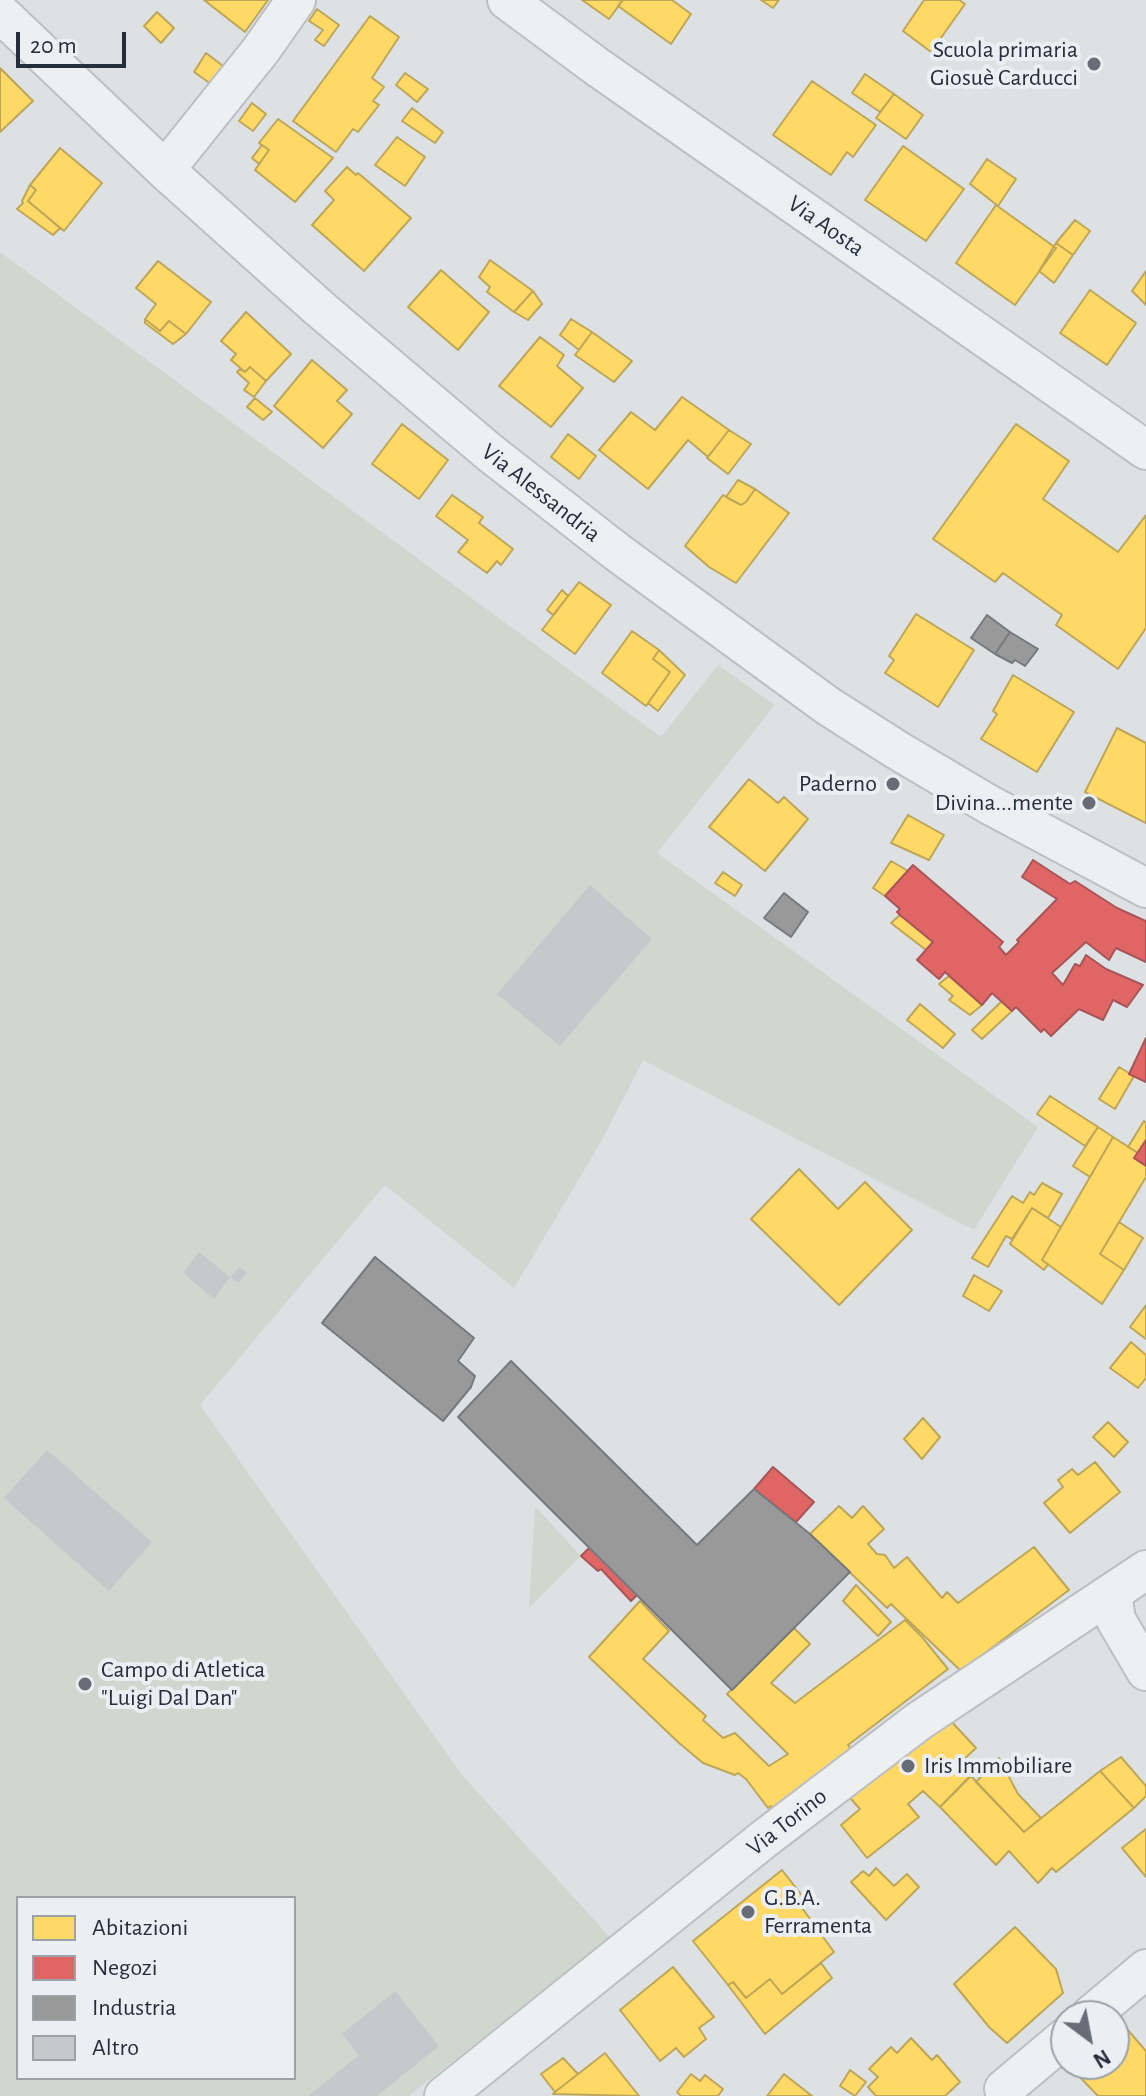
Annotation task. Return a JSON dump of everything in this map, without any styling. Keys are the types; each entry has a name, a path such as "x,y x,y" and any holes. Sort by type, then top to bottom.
{"street":[{"path":"165,170 261,50 296,0"},
{"name":"Via Aosta","path":"507,0 596,66 1146,450"},
{"name":"Via Alessandria","path":"0,13 165,170 319,308 489,452 711,622 828,706 897,750 1012,817 1146,888"},
{"name":"Via Torino","path":"463,2091 764,1839 919,1721 1146,1570"},
{"path":"1112,1593 1116,1620 1146,1671"},
{"path":"1109,2000 1146,1969"},
{"path":"1004,2089 1050,2050"}],"shaded area":[{"path":"0,252 661,737 718,665 775,705 657,853 1038,1127 974,1230 643,1060 601,1142 514,1288 385,1185 200,1405 462,1775 610,1937 409,2096 0,2096"},
{"path":"535,1506 581,1556 529,1608"}],"building: Abitazioni":[{"path":"204,0 268,0 245,32"},
{"path":"582,0 623,0 609,19"},
{"path":"623,0 672,0 691,14 671,44 618,6"},
{"path":"761,0 779,0 773,8"},
{"path":"924,0 959,0 965,4 931,52 903,31"},
{"path":"317,9 339,25 324,46 315,40 323,30 309,21"},
{"path":"157,12 174,28 161,43 144,26"},
{"path":"370,16 399,37 372,78 384,87 373,101 379,105 358,132 353,129 336,152 293,121"},
{"path":"206,53 223,66 211,84 194,72"},
{"path":"0,68 33,101 0,132"},
{"path":"405,73 428,89 417,102 396,85"},
{"path":"865,74 894,94 880,112 852,93"},
{"path":"812,81 876,125 853,157 847,152 831,175 773,135"},
{"path":"894,94 923,115 906,139 876,118"},
{"path":"252,103 266,114 253,131 239,121"},
{"path":"412,108 443,132 435,143 402,121"},
{"path":"278,119 333,158 295,202 255,170 269,150 259,143"},
{"path":"397,137 425,157 405,186 375,165"},
{"path":"262,145 269,150 259,164 252,158"},
{"path":"903,146 964,189 926,241 865,200"},
{"path":"60,148 102,183 64,231 28,201 36,190 30,185"},
{"path":"987,159 1016,179 998,206 970,184"},
{"path":"347,167 411,218 364,271 312,225 334,200 325,191"},
{"path":"30,185 36,190 28,201 60,228 53,235 17,209 23,203"},
{"path":"996,205 1056,248 1015,305 956,263"},
{"path":"1075,220 1090,231 1073,255 1056,243"},
{"path":"1056,243 1073,255 1054,283 1039,271"},
{"path":"490,260 533,291 514,312 487,292 490,287 479,277"},
{"path":"158,261 211,302 186,334 169,321 160,331 145,319 156,304 136,288"},
{"path":"441,270 489,312 458,350 408,307"},
{"path":"1146,271 1146,305 1132,291"},
{"path":"1090,290 1136,323 1107,365 1060,333"},
{"path":"533,291 542,304 528,320 514,312"},
{"path":"246,312 291,354 266,381 250,367 245,372 231,360 236,354 221,341"},
{"path":"145,319 160,331 169,321 186,334 173,344 145,323"},
{"path":"571,319 592,332 579,350 560,335"},
{"path":"592,332 632,361 614,382 575,355"},
{"path":"540,337 564,355 557,366 583,388 551,427 499,386"},
{"path":"312,360 347,390 337,401 352,414 323,448 274,406"},
{"path":"250,367 266,381 254,397 244,390 249,383 237,372 240,369 245,372"},
{"path":"682,397 729,430 708,457 688,440 648,489 599,450 631,412 655,430"},
{"path":"255,398 272,412 263,420 247,407"},
{"path":"402,424 448,460 419,499 372,464"},
{"path":"1016,424 1069,461 1043,499 1118,552 1146,515 1146,628 1118,669 1056,625 1062,615 1003,573 995,582 933,539"},
{"path":"729,430 751,444 728,474 707,458"},
{"path":"568,434 596,456 579,479 551,457"},
{"path":"738,480 755,489 741,505 726,497"},
{"path":"755,489 789,513 736,583 709,567 685,546 723,495 741,505"},
{"path":"452,495 483,517 479,523 513,549 501,565 497,561 487,573 458,552 468,540 436,516"},
{"path":"579,582 611,605 575,654 542,630"},
{"path":"562,590 568,596 553,615 547,610"},
{"path":"916,614 974,650 938,707 885,673 894,660 889,656"},
{"path":"632,631 659,650 653,659 670,672 646,706 602,673"},
{"path":"659,650 685,675 658,711 648,703 670,672 653,659"},
{"path":"1013,675 1074,712 1037,772 981,739 997,714 993,711"},
{"path":"1117,728 1146,743 1146,823 1085,792"},
{"path":"749,779 778,803 784,797 808,819 765,871 709,827"},
{"path":"908,815 944,835 929,860 891,843"},
{"path":"891,861 908,871 885,896 873,888"},
{"path":"723,872 742,885 735,896 715,883"},
{"path":"900,915 933,942 926,950 891,923"},
{"path":"949,976 982,1005 970,1015 949,1000 953,996 939,984"},
{"path":"1002,1001 1012,1011 982,1039 972,1030"},
{"path":"920,1004 955,1034 943,1048 907,1020"},
{"path":"1119,1067 1134,1076 1115,1109 1099,1099"},
{"path":"1050,1096 1098,1127 1085,1146 1037,1114"},
{"path":"1144,1121 1146,1140 1138,1153 1128,1147"},
{"path":"1098,1127 1113,1137 1090,1177 1073,1166"},
{"path":"1113,1137 1138,1153 1134,1158 1146,1166 1146,1177 1100,1254 1124,1270 1102,1304 1042,1260"},
{"path":"799,1169 838,1209 865,1182 912,1230 839,1305 751,1219"},
{"path":"1042,1183 1062,1194 1048,1218 1032,1208 1012,1239 1006,1236 988,1267 972,1258 1012,1196 1023,1203 1030,1192 1034,1195"},
{"path":"1032,1208 1061,1227 1042,1260 1048,1264 1044,1270 1010,1244"},
{"path":"1119,1222 1143,1238 1124,1270 1100,1254"},
{"path":"974,1275 1002,1291 989,1311 963,1296"},
{"path":"1146,1305 1146,1339 1130,1327"},
{"path":"1131,1342 1146,1355 1146,1378 1138,1388 1110,1368"},
{"path":"923,1418 940,1437 922,1459 904,1439"},
{"path":"1108,1422 1128,1442 1114,1457 1093,1437"},
{"path":"1095,1462 1120,1492 1070,1533 1044,1503 1063,1487 1058,1480 1072,1469 1078,1475"},
{"path":"839,1506 852,1518 863,1506 884,1529 868,1544 877,1554 885,1555 894,1568 907,1557 942,1598 947,1592 958,1603 1034,1547 1069,1590 961,1671 891,1604 887,1608 810,1534"},
{"path":"856,1585 891,1622 878,1636 843,1601"},
{"path":"640,1601 669,1631 643,1659 706,1716 703,1720 723,1738 735,1733 769,1766 788,1754 727,1694 794,1628 810,1644 771,1683 795,1703 905,1620 948,1669 848,1745 851,1749 773,1809 771,1806 768,1808 746,1779 738,1773 735,1775 703,1763 589,1657"},
{"path":"949,1719 976,1748 961,1762 972,1774 940,1807 923,1791 908,1804 919,1817 867,1858 841,1825 860,1809 850,1798"},
{"path":"1121,1757 1146,1786 1146,1796 1134,1808 1100,1771"},
{"path":"999,1758 1018,1794 1041,1818 1024,1832 976,1782"},
{"path":"1100,1771 1134,1808 1056,1872 1052,1868 1038,1883 1009,1851 996,1865 940,1807 971,1776 1024,1832"},
{"path":"1146,1829 1146,1877 1122,1848"},
{"path":"876,1868 894,1886 907,1874 919,1887 886,1920 851,1882 863,1871 869,1876"},
{"path":"782,1870 803,1897 797,1901 834,1952 782,1994 770,1979 746,1998 733,1982 728,1985 693,1941"},
{"path":"1015,1927 1056,1969 1063,1993 1055,2000 1050,2000 1050,2005 1007,2043 989,2027 954,1984"},
{"path":"821,1963 832,1978 765,2034 728,1985 733,1982 746,1998 770,1979 782,1994"},
{"path":"673,1967 714,2017 699,2028 706,2039 684,2057 676,2048 660,2061 620,2010"},
{"path":"1130,2032 1146,2051 1146,2096 1098,2096 1083,2080 1130,2080"},
{"path":"911,2038 932,2060 937,2055 960,2082 945,2096 876,2096 868,2087 878,2077 869,2069 891,2047 897,2053"},
{"path":"605,2053 639,2096 553,2094 555,2092"},
{"path":"563,2058 578,2074 555,2092 541,2074"},
{"path":"850,2070 866,2082 855,2096 840,2086"},
{"path":"691,2074 700,2081 705,2075 723,2089 718,2096 681,2096 677,2092"},
{"path":"784,2074 812,2096 767,2096"}],"building: Negozi":[{"path":"1033,860 1070,884 1075,881 1117,908 1146,921 1146,962 1116,948 1109,960 1086,942 1052,973 1063,985 1075,964 1080,966 1086,955 1106,969 1143,985 1127,1007 1113,1000 1103,1020 1079,1009 1051,1036 1044,1029 1041,1032 1016,1007 1012,1011 992,993 982,1005 945,972 939,979 917,960 933,942 900,915 897,912 900,909 885,896 913,865 1003,942 999,947 1006,955 1057,899 1022,877"},
{"path":"1146,1038 1146,1082 1129,1074"},
{"path":"1146,1140 1146,1166 1134,1158"},
{"path":"773,1467 814,1502 796,1522 754,1489"},
{"path":"590,1547 638,1594 631,1601 601,1569 598,1571 581,1556"}],"building: Industria":[{"path":"987,615 1010,632 995,654 971,638"},
{"path":"1010,632 1038,649 1025,666 995,654"},
{"path":"784,893 808,912 791,937 764,918"},
{"path":"375,1257 474,1338 458,1361 475,1376 471,1387 443,1421 322,1323"},
{"path":"511,1361 697,1545 754,1489 810,1534 850,1572 732,1690 458,1417"}],"building: Altro":[{"path":"590,885 652,939 560,1046 497,994"},
{"path":"199,1252 230,1277 214,1299 183,1273"},
{"path":"240,1267 247,1273 238,1283 230,1277"},
{"path":"47,1450 152,1542 109,1591 4,1498"},
{"path":"395,1991 439,2046 377,2096 308,2096 359,2055 342,2034"}],"place":[{"name":"Scuola primaria Giosuè Carducci","path":"1094,64"},
{"name":"Paderno","path":"893,784"},
{"name":"Divina...mente","path":"1089,803"},
{"name":"Campo di Atletica \"Luigi Dal Dan\"","path":"85,1684"},
{"name":"Iris Immobiliare","path":"908,1766"},
{"name":"G.B.A. Ferramenta","path":"748,1912"}]}
